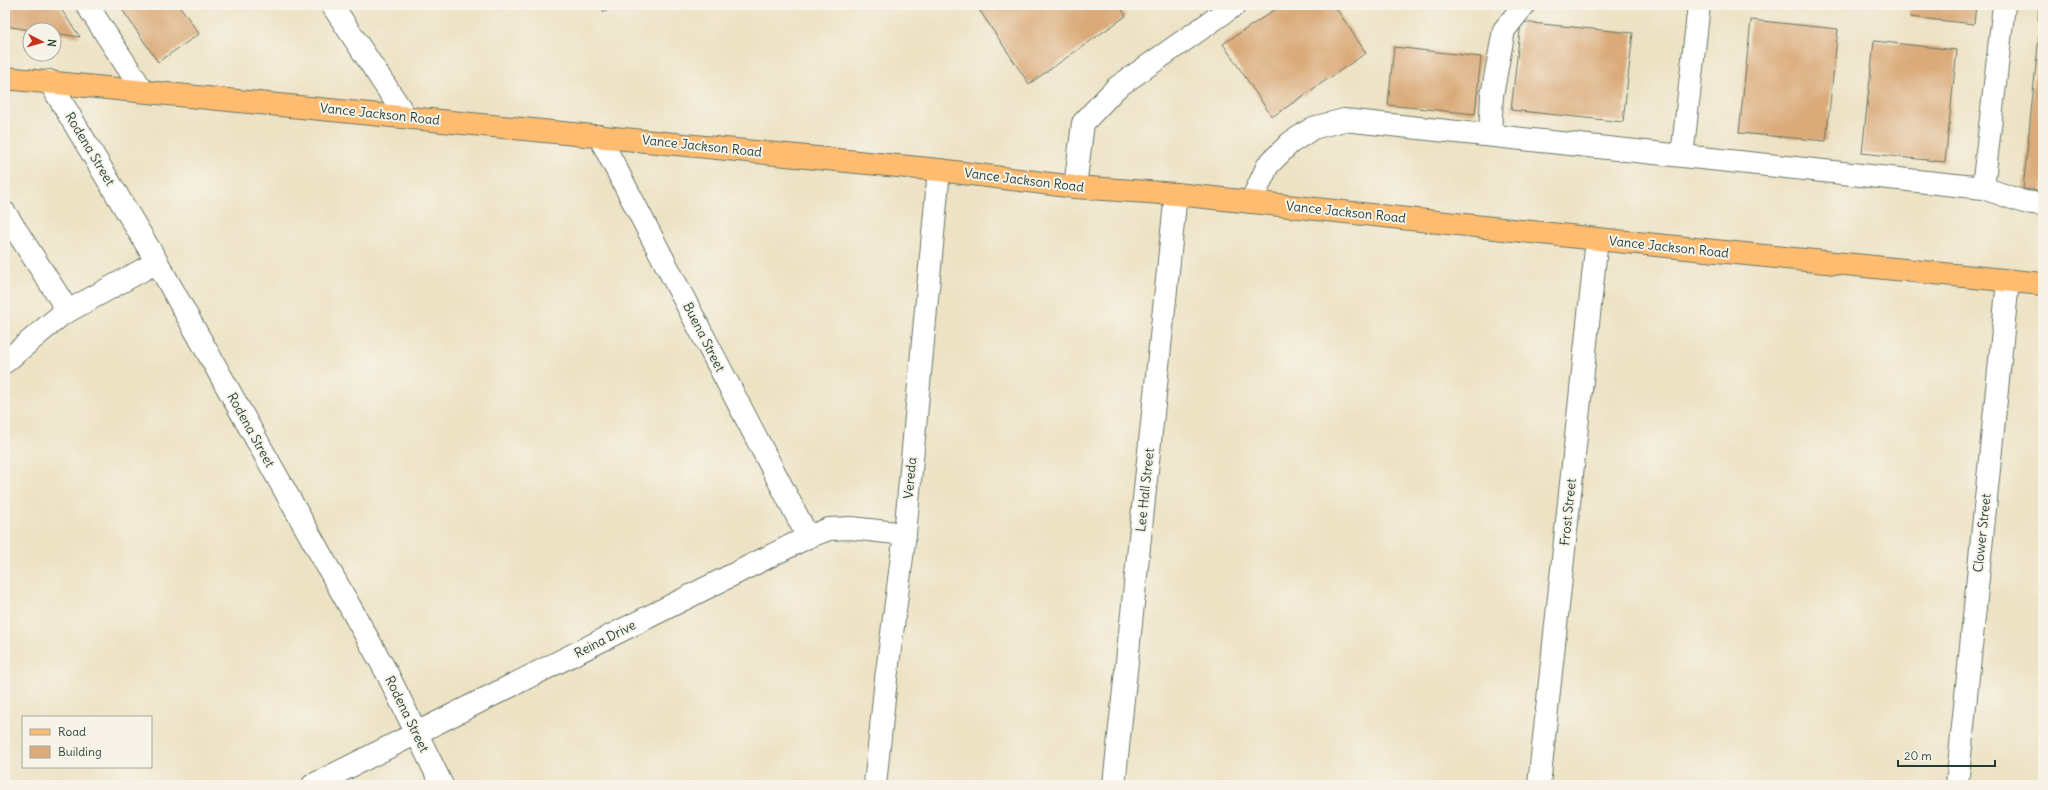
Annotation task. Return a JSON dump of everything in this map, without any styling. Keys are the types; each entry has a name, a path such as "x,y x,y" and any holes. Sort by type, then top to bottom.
{"main road":[{"name":"Vance Jackson Road","path":"5,78 406,116 939,170 1075,187 1176,194 1597,239 2043,284"}],"street":[{"path":"87,5 143,91"},
{"path":"332,5 406,116"},
{"path":"1075,187 1083,123 1116,88 1235,5"},
{"path":"1490,135 1492,95 1504,30 1524,5"},
{"path":"1682,156 1699,5"},
{"path":"1984,188 2004,5"},
{"name":"Rodena Street","path":"49,81 157,262 387,673 442,785"},
{"path":"1251,202 1268,165 1290,143 1313,128 1344,120 1984,188 2024,202 2043,204"},
{"name":"Buena Street","path":"599,136 808,537"},
{"name":"Vereda","path":"875,785 886,679 905,534 939,170"},
{"name":"Lee Hall Street","path":"1114,785 1176,194"},
{"path":"5,213 68,311"},
{"name":"Frost Street","path":"1539,785 1597,239"},
{"path":"5,362 61,315 157,262"},
{"name":"Clower Street","path":"1957,785 2008,281"},
{"name":"Reina Drive","path":"313,785 808,537 829,529 851,528 905,534"}],"building":[{"path":"5,5 58,5 80,37 62,34 62,22 22,22 22,29 11,27 5,23"},
{"path":"119,5 179,5 199,34 158,62"},
{"path":"600,5 615,5 604,12"},
{"path":"976,5 1119,5 1126,16 1029,84"},
{"path":"1282,5 1334,5 1366,53 1272,117 1223,44"},
{"path":"1911,5 1976,5 1974,24 1910,17"},
{"path":"2039,5 2043,5 2043,20 2038,20"},
{"path":"1751,20 1838,29 1826,141 1739,133"},
{"path":"1521,22 1633,33 1623,122 1511,110"},
{"path":"2039,36 2043,36 2043,191 2023,189"},
{"path":"1874,41 1957,50 1945,162 1862,153"},
{"path":"1394,47 1481,57 1475,114 1388,105"}]}
